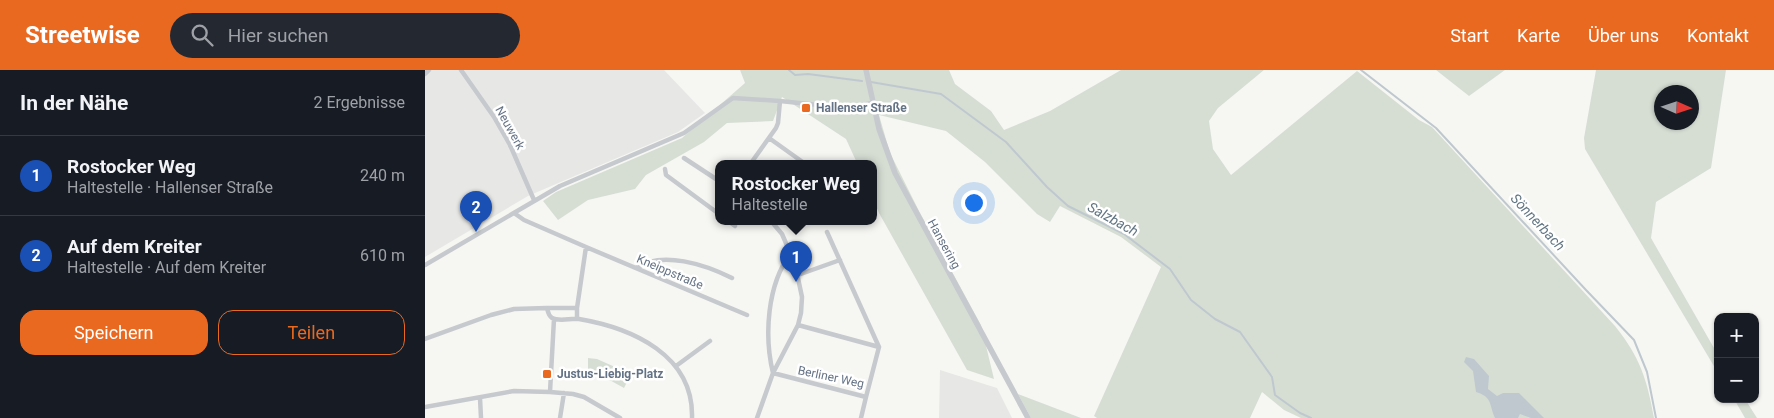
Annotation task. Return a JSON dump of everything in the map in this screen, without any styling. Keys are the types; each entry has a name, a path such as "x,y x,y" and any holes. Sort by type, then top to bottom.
{"street":[{"path":"425,74 429,70"},
{"name":"Neuwerk","path":"461,70 494,116 510,146 534,200"},
{"name":"Hansering","path":"866,70 872,104 895,173 1028,418"},
{"path":"425,265 560,186 684,133 733,98 780,100 848,108 872,104"},
{"path":"753,160 778,123 780,100"},
{"path":"769,138 800,160"},
{"path":"684,158 715,179"},
{"path":"665,169 666,175 715,211"},
{"name":"Kneippstraße","path":"513,213 524,220 747,315"},
{"path":"757,418 773,374 798,325 801,313 802,297 798,275 791,253 782,234 774,225"},
{"path":"827,232 879,347"},
{"path":"577,319 586,247"},
{"path":"773,374 770,343 770,306 774,286 781,269 791,253"},
{"path":"635,268 645,262 660,260 681,261 709,266 732,278"},
{"path":"798,275 840,260"},
{"path":"547,308 549,315 554,319 577,319 603,325 630,334 654,346 676,366 688,388 692,418"},
{"path":"425,340 514,309 577,308"},
{"path":"550,392 554,319"},
{"path":"798,325 879,347"},
{"path":"676,366 709,341"},
{"name":"Berliner Weg","path":"773,374 866,397 879,347"},
{"path":"425,407 514,391 550,392 584,397 620,418"},
{"path":"561,418 564,393"},
{"path":"861,418 866,397"},
{"path":"480,398 481,418"}],"shaded area":[{"path":"425,70 664,70 705,113 678,132 528,196 425,257"},
{"path":"740,70 949,70 955,84 991,111 1004,130 1050,111 1121,70 1264,70 1218,108 1209,121 1213,149 1231,175 1357,71 1419,120 1432,127 1615,326 1631,348 1641,369 1654,418 1301,418 1284,410 1262,392 1250,418 1097,418 1094,416 1161,267 1121,237 1060,206 1050,222 1037,214 985,162 946,131 879,115 890,153 981,325 994,379 967,370 879,213 877,208 877,160 856,160 846,139 782,97 773,121 727,123 704,142 646,175 635,189 588,200 558,220 543,201 556,192 682,138 745,83"},
{"path":"1436,70 1505,70 1469,96"},
{"path":"1596,70 1726,70 1711,168 1656,202 1651,238 1714,348 1714,366 1585,149 1584,138"},
{"path":"1466,357 1474,359 1489,376 1488,389 1497,396 1503,393 1519,393 1544,418 1531,418 1520,414 1518,418 1495,418 1488,399 1476,392 1473,371 1464,362"},
{"path":"588,358 597,359 631,374 624,388 604,377 588,373"},
{"path":"940,370 997,388 1012,418 939,418"},
{"path":"1018,394 1081,418 1031,418"},
{"path":"1736,403 1748,403 1757,418 1745,418"}],"waterway":[{"name":"Salzbach","path":"789,70 795,75 808,74 862,81"},
{"name":"Sönnerbach","path":"1361,70 1436,128 1634,340 1647,372 1656,418"},
{"name":"Salzbach","path":"871,82 941,94 1006,142 1047,187 1068,206 1124,234 1170,269 1191,300 1215,319 1240,332 1272,377 1275,395 1300,413 1311,418"}],"place":[{"name":"Hallenser Straße","path":"806,108"},
{"name":"Auf dem Kreiter","path":"476,232"},
{"name":"Rostocker Weg","path":"796,282"},
{"name":"Justus-Liebig-Platz","path":"547,374"}]}
